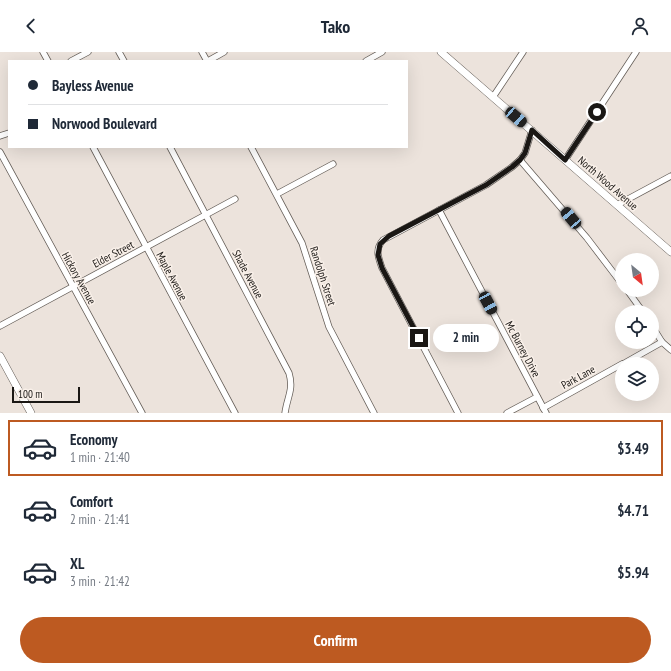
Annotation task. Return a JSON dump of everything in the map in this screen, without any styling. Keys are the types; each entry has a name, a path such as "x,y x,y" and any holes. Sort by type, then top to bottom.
{"main road":[{"name":"North Wood Avenue","path":"441,52 671,252"},
{"path":"0,356 31,413"}],"street":[{"path":"73,60 88,52"},
{"path":"209,60 224,52"},
{"path":"368,60 382,52"},
{"path":"493,97 523,52"},
{"path":"565,160 636,52"},
{"path":"458,413 382,268 378,255 380,244 383,240 486,185 520,160 532,130"},
{"name":"Maple Avenue","path":"94,148 235,413"},
{"name":"Shade Avenue","path":"171,148 289,373 292,383 284,413"},
{"name":"Randolph Street","path":"253,148 306,253 329,327 374,413"},
{"name":"Hickory Avenue","path":"0,152 142,413"},
{"path":"520,160 572,220 615,275"},
{"path":"277,194 333,164"},
{"path":"617,205 671,176"},
{"name":"Elder Street","path":"0,326 235,199"},
{"name":"Mc Burney Drive","path":"439,210 544,410"},
{"path":"659,337 671,350"},
{"name":"Park Lane","path":"635,357 662,342"},
{"name":"Park Lane","path":"544,410 615,368"},
{"path":"507,413 537,397"}],"route":[{"path":"419,338 379,260 378,249 383,240 486,185 512,167 525,153 529,134 532,130 565,160 597,112"}]}
